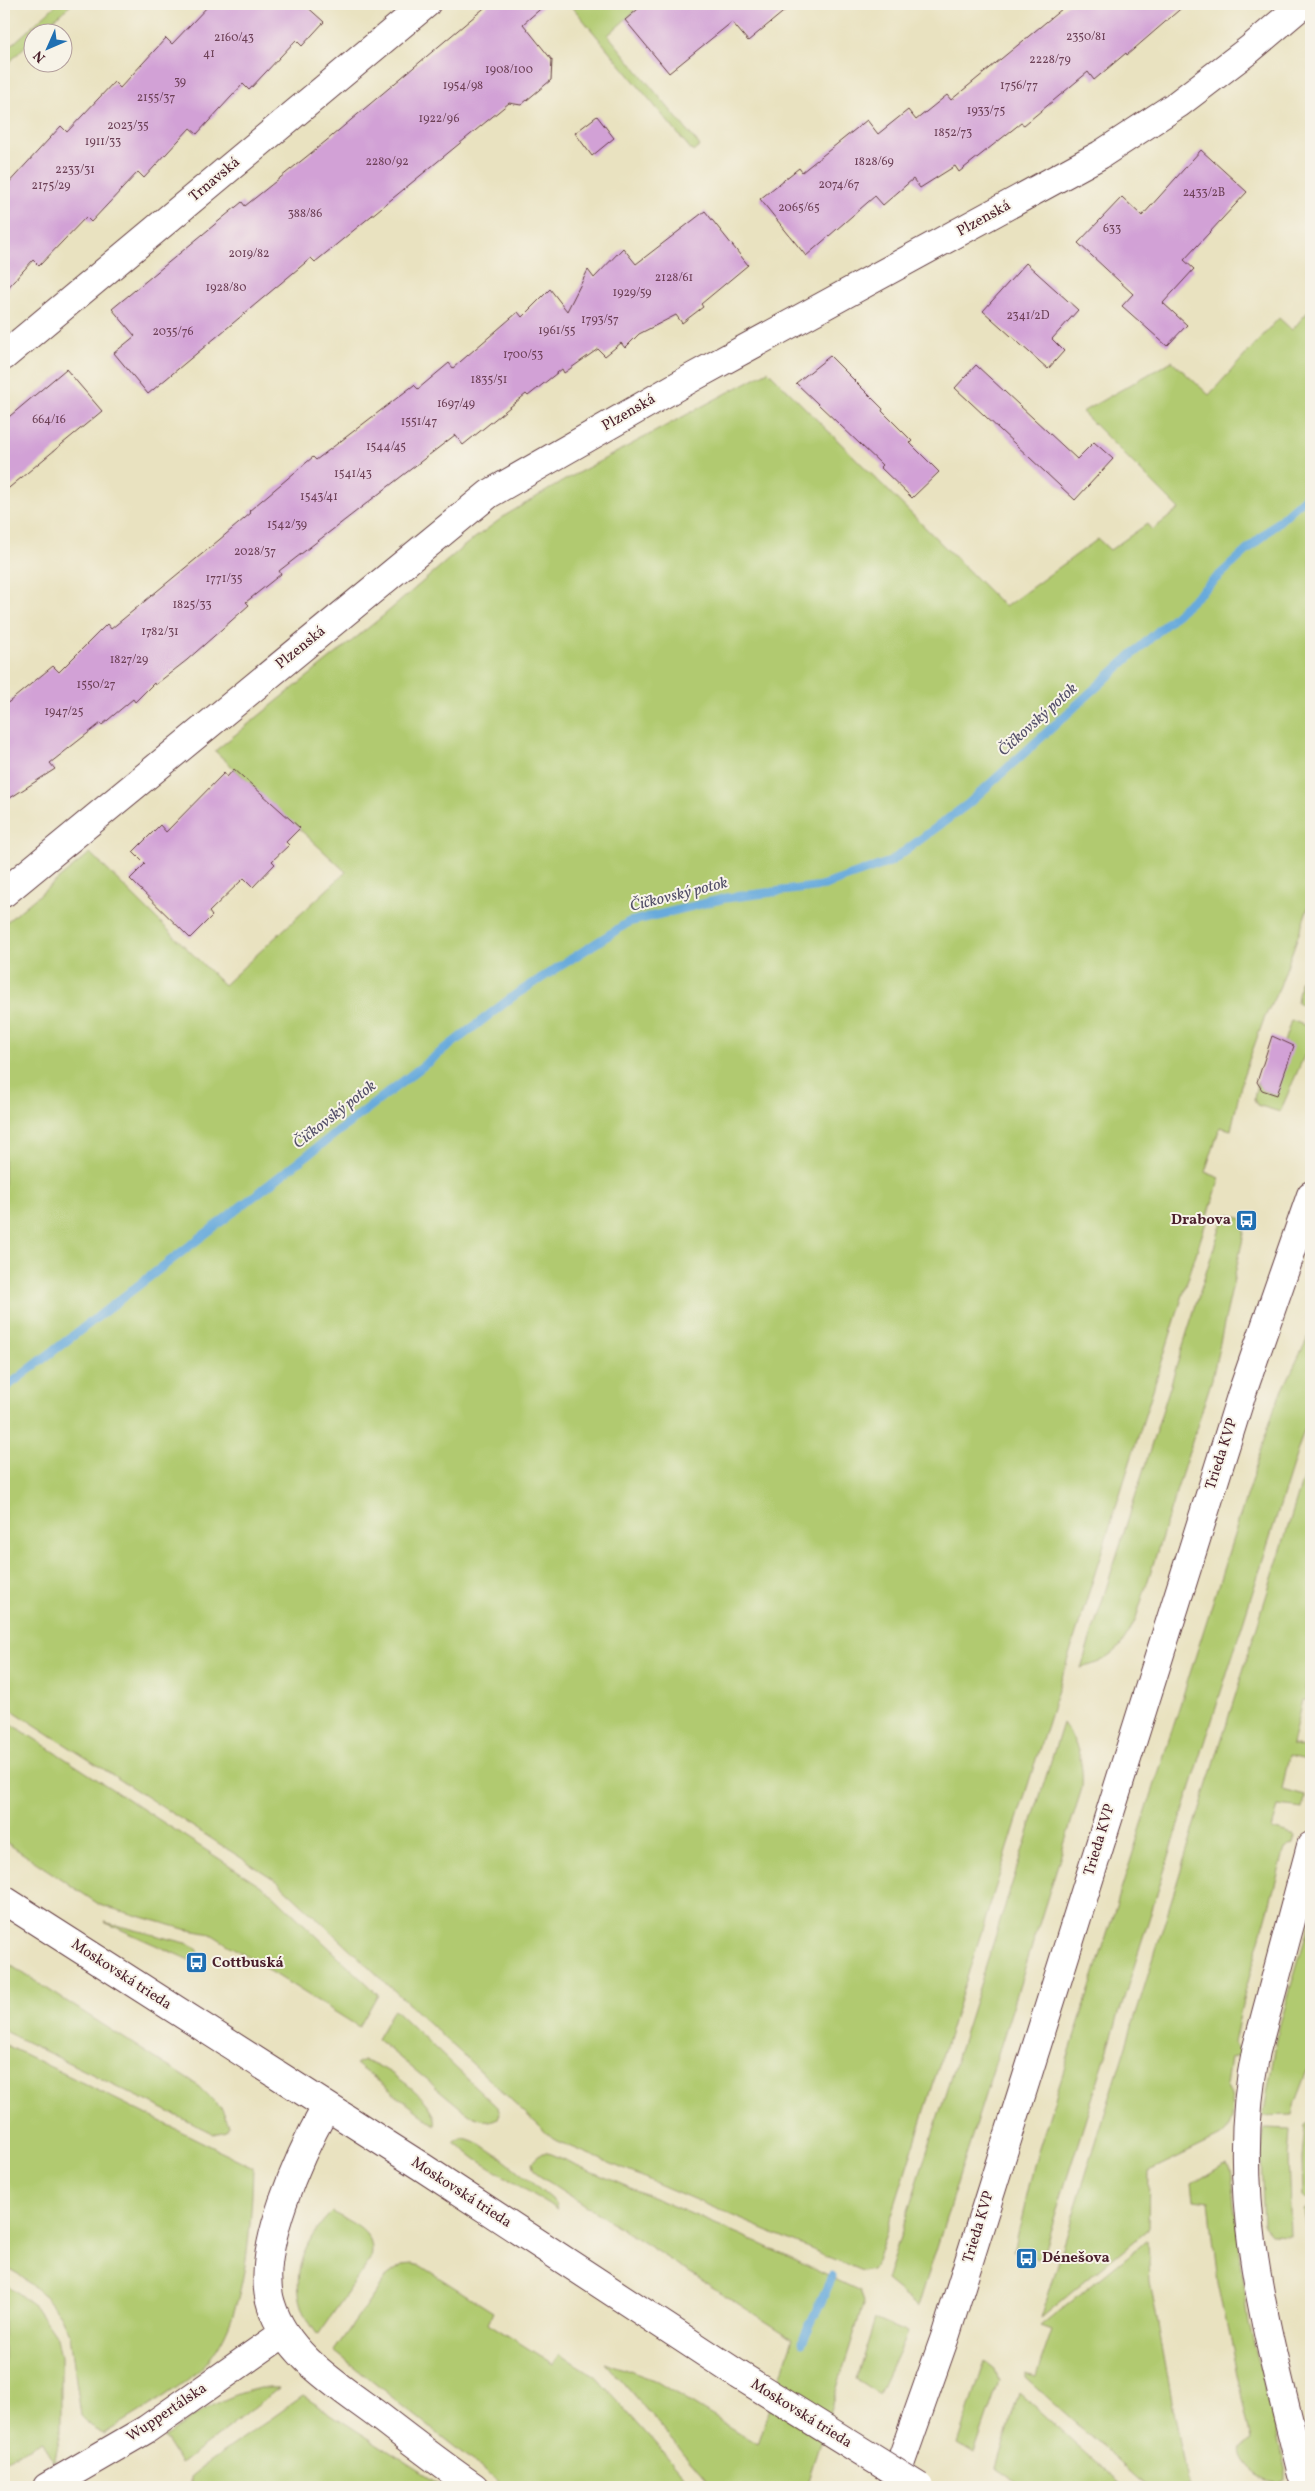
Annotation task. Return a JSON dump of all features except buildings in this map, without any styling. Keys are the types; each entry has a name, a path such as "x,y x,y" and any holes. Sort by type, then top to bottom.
{"street":[{"name":"Trnavská","path":"4,356 426,4"},
{"name":"Plzenská","path":"4,893 489,494 695,376 1100,155 1178,104 1250,49 1303,4"},
{"name":"Trieda KVP","path":"892,2487 946,2334 1242,1393 1311,1194"},
{"path":"1307,2487 1302,2474 1264,2313 1250,2234 1245,2142 1249,2083 1256,2051 1311,1846"},
{"name":"Moskovská trieda","path":"4,1900 326,2106 739,2375 919,2487"},
{"path":"326,2106 293,2175 270,2252 268,2288 270,2303 284,2333 328,2378 474,2487"},
{"name":"Wuppertálska","path":"47,2487 147,2429 284,2333"}],"green space":[{"path":"57,4 72,4 51,22 37,22"},
{"path":"570,4 628,4 635,11 608,35 700,146 693,152"},
{"path":"22,36 22,49 4,68 4,52"},
{"path":"1311,308 1311,899 1280,986 1264,1019 1243,1076 1231,1130 1220,1127 1205,1172 1220,1178 877,2262 871,2269 862,2271 553,2139 277,1881 4,1705 4,924 90,853 224,985 346,872 215,751 383,616 464,546 506,515 565,480 768,371 1005,607 1098,539 1110,550 1147,524 1152,530 1179,509 1082,412 1172,361 1209,395 1279,318 1292,330"},
{"path":"1311,950 1311,1011 1297,1002 1300,983"},
{"path":"1291,1020 1311,1028 1311,1040 1280,1112 1257,1105 1254,1099 1257,1082 1262,1090 1271,1093 1279,1089 1284,1042"},
{"path":"1229,1215 1247,1220 1212,1379 1136,1618 1116,1651 1101,1661 1081,1668 1223,1219"},
{"path":"1311,1331 1311,1408 1041,2260 1014,2251 1034,2164 1275,1406"},
{"path":"1311,1453 1311,1659 1305,1690 1311,1691 1311,1701 1302,1700 1292,1745 1311,1750 1311,1761 1289,1756 1282,1789 1304,1795 1303,1809 1278,1806 1272,1829 1296,1836 1294,1844 1285,1849 1243,2000 1234,2043 1241,2051 1240,2056 1230,2058 1226,2086 1233,2106 1229,2127 1219,2137 1149,2171 1148,2229 1041,2318"},
{"path":"4,1719 269,1891 378,1994 359,2027 211,1934 184,1929 100,1905 4,1841"},
{"path":"1063,1723 1073,1738 1079,1754 1082,1770 1082,1788 918,2307 886,2281"},
{"path":"1311,1918 1311,2060 1292,2115 1263,2116 1279,2028"},
{"path":"104,1922 190,1944 198,1950 196,1963"},
{"path":"4,1961 200,2087 222,2109 229,2125 226,2131 214,2134 4,2031"},
{"path":"394,2009 498,2108 500,2114 498,2118 490,2121 476,2118 461,2108 377,2039"},
{"path":"4,2044 253,2167 248,2248 236,2305 226,2331 213,2354 196,2373 104,2434 96,2431 81,2416 70,2336 60,2315 46,2297 18,2274 4,2266"},
{"path":"363,2060 384,2069 409,2086 429,2106 434,2116 435,2125 356,2064"},
{"path":"1311,2121 1311,2198 1306,2199 1303,2196 1302,2159 1305,2124"},
{"path":"1263,2129 1290,2130 1288,2156 1291,2235 1271,2234 1264,2226 1261,2157"},
{"path":"463,2138 473,2141 498,2155 556,2203 558,2210 476,2159 454,2142"},
{"path":"542,2153 548,2153 741,2235 860,2291 864,2302 806,2487 713,2487 605,2362 654,2380 758,2444 793,2339 538,2175 533,2168 532,2162"},
{"path":"1227,2164 1230,2171 1249,2324 1286,2471 1286,2479 1279,2482 1263,2478 1255,2473 1241,2454 1242,2448 1251,2440 1218,2283 1209,2201 1194,2199 1192,2184"},
{"path":"1311,2206 1311,2255 1304,2210"},
{"path":"332,2212 355,2225 367,2235 372,2249 371,2259 318,2335 301,2303 298,2287 299,2271 303,2255 310,2240"},
{"path":"1148,2240 1150,2281 1188,2487 1147,2487 1025,2377 1025,2373 1036,2376 1052,2330 1041,2326"},
{"path":"412,2264 421,2266 493,2312 488,2323 553,2364 560,2354 596,2377 694,2487 505,2487 334,2351 388,2275 402,2265"},
{"path":"4,2282 35,2306 57,2338 61,2357 61,2431 54,2464 43,2441 4,2460"},
{"path":"875,2319 907,2333 879,2394 856,2379"},
{"path":"985,2361 995,2369 999,2381 974,2454 958,2444"},
{"path":"261,2388 279,2388 181,2464 164,2437 198,2414 222,2401 247,2391"},
{"path":"1019,2393 1124,2487 1025,2487 996,2469"},
{"path":"303,2396 444,2487 198,2487 190,2483 190,2477 201,2468"}],"waterway":[{"name":"Čičkovský potok","path":"4,1389 515,995 629,922 726,898 822,886 890,862 968,804 1311,492"},
{"path":"802,2342 832,2277"}],"place":[{"name":"Drabova","path":"1247,1220"},
{"name":"Cottbuská","path":"196,1963"},
{"name":"Dénešova","path":"1026,2258"}]}
